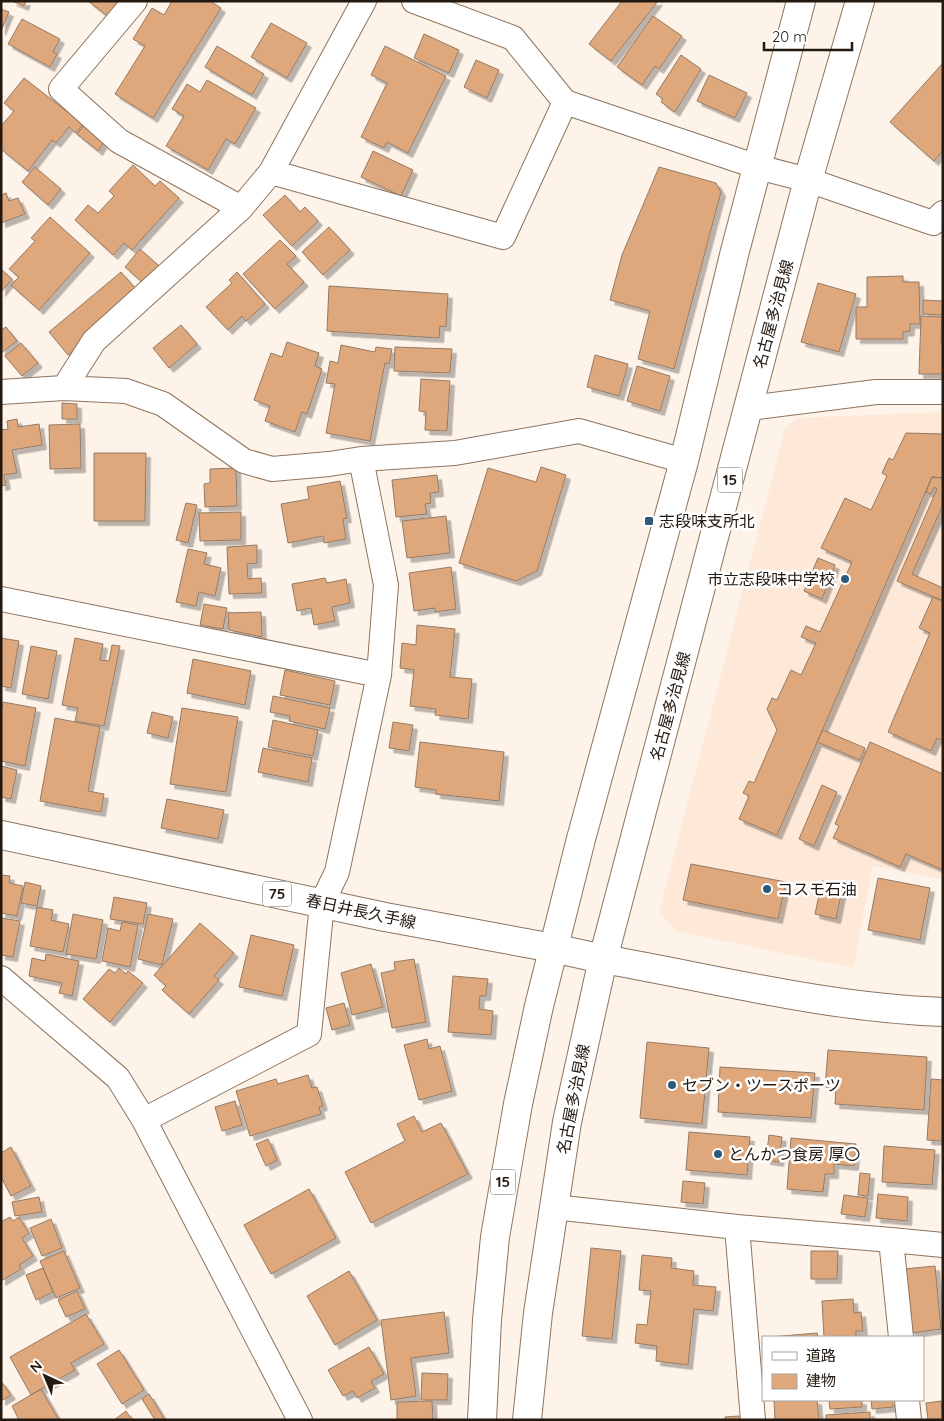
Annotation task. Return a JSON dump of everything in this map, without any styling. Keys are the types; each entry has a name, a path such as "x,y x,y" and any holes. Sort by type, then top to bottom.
{"main road":[{"name":"15","path":"482,1420 487,1320 496,1228 518,1104 553,948 684,461 735,251 801,1"},
{"name":"名古屋多治見線","path":"527,1420 538,1312 566,1122 603,959 808,180 860,1"},
{"name":"春日井長久手線","path":"1,835 385,917 603,959 841,1002 908,1011 943,1012"}],"street":[{"path":"135,1 61,89 119,141 241,208"},
{"path":"64,388 94,341 241,208 271,172 364,1"},
{"path":"414,1 512,38 565,102 758,166 808,180 933,223 943,213"},
{"path":"271,172 503,237 565,102"},
{"path":"1,392 64,388 126,391 164,404 244,461 272,469 330,464 361,459 455,453 578,431 684,461"},
{"path":"749,408 876,392 943,392"},
{"path":"144,1120 309,1034 322,903 337,872 379,675 386,585 361,459"},
{"path":"1,599 379,675"},
{"path":"1,978 118,1078 144,1120 292,1417"},
{"path":"554,1207 736,1228 943,1246"},
{"path":"736,1228 753,1420"},
{"path":"891,1240 901,1336"},
{"path":"907,1401 909,1420"}],"shaded area":[{"name":"市立志段味中学校","path":"943,412 943,879 872,866 854,968 676,931 659,912 785,429 797,418"}],"building":[{"path":"12,1 26,1 24,6"},
{"path":"88,1 122,1 110,18"},
{"path":"172,1 210,1 221,8 153,118 115,94 145,46 133,39 152,8 164,15"},
{"path":"622,1 658,1 611,61 589,44"},
{"path":"1,9 9,12 1,31"},
{"path":"653,16 682,36 659,69 655,66 642,85 617,67"},
{"path":"22,19 60,39 53,52 57,54 50,67 8,44"},
{"path":"271,23 307,43 287,78 251,57"},
{"path":"424,34 459,50 449,73 414,58"},
{"path":"217,46 264,74 252,95 205,67"},
{"path":"385,46 446,76 408,153 387,142 384,148 361,137 387,83 371,75"},
{"path":"681,55 701,69 675,112 661,102 663,99 656,94"},
{"path":"476,60 499,70 487,98 464,87"},
{"path":"943,63 943,150 934,161 890,122"},
{"path":"709,75 747,93 735,118 697,101"},
{"path":"24,78 83,124 76,133 69,127 56,143 52,140 28,171 1,149 1,126 14,111 4,103"},
{"path":"207,80 256,108 235,144 226,139 208,170 166,146 184,116 172,109 187,84 200,92"},
{"path":"84,125 104,142 98,151 77,134"},
{"path":"373,151 413,170 401,196 361,177"},
{"path":"133,165 155,186 160,181 179,198 132,250 124,243 113,255 75,220 88,205 98,213 114,196 109,191"},
{"path":"35,167 61,189 48,205 22,182"},
{"path":"659,167 716,183 721,192 674,369 638,359 650,311 610,300 622,255"},
{"path":"6,193 9,201 18,198 25,214 1,223 1,195"},
{"path":"285,195 300,212 305,207 318,221 292,246 263,215"},
{"path":"50,217 90,253 39,310 11,285 19,277 9,269 35,241 31,238"},
{"path":"329,227 350,250 323,275 302,252"},
{"path":"280,240 296,256 287,264 304,282 275,309 243,274"},
{"path":"140,249 166,272 150,289 125,267"},
{"path":"1,269 12,279 1,292"},
{"path":"121,272 141,295 68,355 49,332"},
{"path":"237,272 265,304 246,321 242,316 228,330 206,307 232,283 229,280"},
{"path":"903,276 903,282 919,282 920,324 910,324 910,331 903,332 903,339 856,339 856,307 867,307 867,277"},
{"path":"818,283 856,294 839,352 801,342"},
{"path":"329,286 448,294 446,327 440,326 439,338 327,331"},
{"path":"923,300 943,301 942,315 923,314"},
{"path":"921,316 942,317 943,374 919,374"},
{"path":"181,325 197,344 169,368 153,348"},
{"path":"6,327 17,341 1,353 1,330"},
{"path":"287,342 319,353 315,366 322,369 307,414 302,412 295,432 265,421 270,406 254,400 271,353 282,357"},
{"path":"21,343 38,363 22,376 5,356"},
{"path":"341,345 375,352 376,347 392,349 389,364 385,363 370,441 326,433 335,384 326,383 330,361 338,363"},
{"path":"395,347 452,349 450,373 394,371"},
{"path":"595,355 628,364 619,396 587,387"},
{"path":"637,366 670,376 660,411 627,401"},
{"path":"421,379 450,381 447,431 425,430 426,412 419,411"},
{"path":"62,403 77,404 77,419 62,419"},
{"path":"17,419 18,427 39,424 42,445 12,450 17,473 4,475 6,485 1,486 1,430 8,429 7,421"},
{"path":"80,424 81,468 50,469 49,425"},
{"path":"906,433 943,434 943,478 932,477 777,835 739,819 749,796 743,793 749,781 754,783 777,730 767,709 772,698 777,700 791,670 801,675 816,643 801,637 806,626 820,632 852,562 821,548 845,498 871,510 887,476 882,473 889,458 893,460"},
{"path":"94,453 146,453 145,521 94,521"},
{"path":"541,467 566,475 537,571 516,581 459,563 488,468 536,482"},
{"path":"236,468 237,506 205,507 204,484 210,483 210,469"},
{"path":"437,475 439,492 430,493 431,503 425,504 427,514 396,517 392,480"},
{"path":"932,477 943,478 943,505 912,574 943,588 943,601 897,581 937,489 934,487 931,494 926,492"},
{"path":"340,481 347,518 343,519 346,539 324,543 323,536 288,543 281,504 309,499 307,487"},
{"path":"186,503 197,505 188,543 176,540"},
{"path":"241,512 241,540 200,541 199,513"},
{"path":"446,516 450,553 407,558 402,521"},
{"path":"257,545 257,563 247,564 248,579 261,578 262,593 229,594 227,547"},
{"path":"188,549 207,553 204,564 221,568 215,596 199,592 196,606 176,602"},
{"path":"818,558 835,565 822,599 804,591"},
{"path":"451,567 456,609 435,612 435,608 414,611 409,573"},
{"path":"325,578 327,583 346,579 350,603 332,607 335,621 314,625 311,608 297,611 292,584"},
{"path":"933,597 943,601 943,741 937,738 931,751 888,732 930,633 919,628"},
{"path":"204,604 227,608 223,629 200,625"},
{"path":"261,612 262,637 229,630 228,613"},
{"path":"417,625 455,629 450,677 472,679 468,719 435,715 436,709 410,706 414,670 400,668 402,643 416,645"},
{"path":"1,638 19,641 11,688 1,686"},
{"path":"75,638 103,644 100,660 109,661 112,645 120,646 104,726 75,721 78,708 62,705"},
{"path":"31,646 57,651 48,699 22,694"},
{"path":"193,659 251,671 245,705 187,693"},
{"path":"285,670 335,681 330,705 280,695"},
{"path":"273,696 330,708 325,729 289,721 290,716 270,712"},
{"path":"3,702 36,708 25,766 1,761 1,711"},
{"path":"182,708 238,717 226,792 170,784"},
{"path":"152,712 173,717 168,738 147,733"},
{"path":"55,718 100,727 88,791 104,794 101,812 40,801"},
{"path":"273,720 318,730 313,756 268,747"},
{"path":"393,722 413,725 409,751 389,748"},
{"path":"823,730 865,748 860,760 817,742"},
{"path":"420,742 504,752 499,801 436,794 436,790 415,787"},
{"path":"870,742 943,774 943,870 906,854 900,867 833,838 839,826 835,824"},
{"path":"263,748 312,758 308,782 258,772"},
{"path":"1,766 17,770 11,799 1,797"},
{"path":"822,785 837,792 814,846 799,839"},
{"path":"167,799 224,810 218,839 161,828"},
{"path":"691,864 786,882 778,919 683,900"},
{"path":"1,875 10,876 9,883 23,886 17,916 1,913"},
{"path":"878,878 930,888 920,940 868,930"},
{"path":"822,881 843,885 836,919 815,914"},
{"path":"25,882 41,886 37,906 21,903"},
{"path":"114,897 147,903 143,924 110,919"},
{"path":"37,907 53,910 51,920 69,924 63,952 30,946"},
{"path":"73,914 103,920 96,959 66,954"},
{"path":"148,914 173,919 162,965 138,959"},
{"path":"1,918 20,921 13,957 1,955"},
{"path":"122,922 138,925 130,967 102,961 108,928 120,931"},
{"path":"200,923 234,953 214,976 219,980 189,1014 162,990 166,986 154,975"},
{"path":"251,935 294,945 282,996 239,987"},
{"path":"46,954 79,961 72,996 59,993 62,983 29,976 32,958 45,961"},
{"path":"414,959 426,1022 392,1028 381,973 395,970 394,962"},
{"path":"371,964 383,1007 352,1015 341,973"},
{"path":"119,968 126,974 128,971 143,983 110,1022 83,999 109,969 115,973"},
{"path":"453,976 488,979 486,996 480,996 479,1009 493,1011 491,1035 448,1032"},
{"path":"344,1003 350,1025 332,1030 326,1008"},
{"path":"427,1039 429,1049 440,1046 452,1091 419,1100 404,1045"},
{"path":"647,1042 709,1048 702,1124 640,1118"},
{"path":"828,1050 927,1057 924,1110 835,1104 836,1088 825,1087"},
{"path":"720,1067 815,1073 811,1118 718,1112"},
{"path":"308,1075 312,1088 317,1087 323,1106 319,1107 321,1114 250,1136 236,1091 276,1079 278,1084"},
{"path":"931,1079 943,1080 943,1141 927,1140"},
{"path":"235,1101 242,1125 222,1131 215,1107"},
{"path":"414,1116 422,1132 441,1123 468,1174 371,1223 345,1172 405,1141 397,1124"},
{"path":"689,1132 750,1137 747,1175 686,1170"},
{"path":"769,1135 782,1137 779,1162 766,1160"},
{"path":"791,1138 856,1144 854,1166 834,1164 834,1174 825,1174 823,1192 787,1189"},
{"path":"268,1139 277,1160 266,1166 256,1144"},
{"path":"884,1146 935,1150 932,1185 882,1182"},
{"path":"11,1147 31,1186 11,1196 1,1177 1,1153"},
{"path":"860,1173 870,1174 868,1196 858,1195"},
{"path":"683,1181 705,1183 703,1204 681,1202"},
{"path":"309,1189 336,1238 271,1274 244,1225"},
{"path":"878,1194 908,1197 907,1221 876,1218"},
{"path":"844,1195 868,1198 865,1217 841,1214"},
{"path":"39,1197 42,1212 15,1216 12,1202"},
{"path":"10,1217 13,1221 19,1217 29,1233 22,1238 33,1256 19,1265 21,1269 1,1281 1,1222"},
{"path":"51,1219 62,1248 42,1256 30,1228"},
{"path":"591,1248 621,1251 612,1339 582,1336"},
{"path":"64,1251 80,1288 56,1298 40,1261"},
{"path":"811,1251 838,1251 837,1279 811,1279"},
{"path":"642,1255 672,1258 671,1268 694,1271 693,1285 716,1287 713,1311 694,1309 688,1365 656,1361 657,1346 635,1343 637,1324 647,1325 651,1291 639,1290"},
{"path":"935,1266 941,1329 911,1333 904,1269"},
{"path":"43,1268 53,1292 36,1300 26,1275"},
{"path":"349,1271 377,1320 335,1345 307,1296"},
{"path":"77,1291 85,1309 66,1317 58,1300"},
{"path":"853,1299 854,1313 861,1312 863,1331 856,1331 856,1336 824,1336 822,1301"},
{"path":"444,1312 449,1353 411,1358 416,1396 391,1400 381,1320"},
{"path":"86,1314 104,1344 71,1363 75,1370 31,1395 10,1357"},
{"path":"817,1333 818,1336 782,1336"},
{"path":"369,1347 384,1374 371,1381 375,1388 357,1398 353,1391 343,1396 328,1370"},
{"path":"119,1350 144,1390 122,1404 97,1364"},
{"path":"422,1373 448,1374 447,1400 421,1400"},
{"path":"1,1381 11,1395 1,1401"},
{"path":"41,1389 59,1420 19,1420 12,1406"},
{"path":"149,1394 165,1420 155,1420 142,1399"},
{"path":"432,1401 433,1420 397,1420 397,1402"},
{"path":"774,1401 817,1401 819,1420 775,1420"},
{"path":"829,1401 862,1401 862,1407 830,1409"},
{"path":"871,1401 893,1401 893,1407 872,1409"},
{"path":"941,1401 943,1420 928,1420 926,1403"},
{"path":"126,1411 132,1420 114,1420"},
{"path":"870,1412 870,1420 826,1420 826,1415"},
{"path":"739,1416 739,1420 725,1420 725,1417"}],"place":[{"name":"志段味支所北","path":"649,521"},
{"name":"市立志段味中学校","path":"845,579"},
{"name":"コスモ石油","path":"767,889"},
{"name":"セブン・ツースポーツ","path":"672,1085"},
{"name":"とんかつ食房 厚〇","path":"718,1154"}]}
